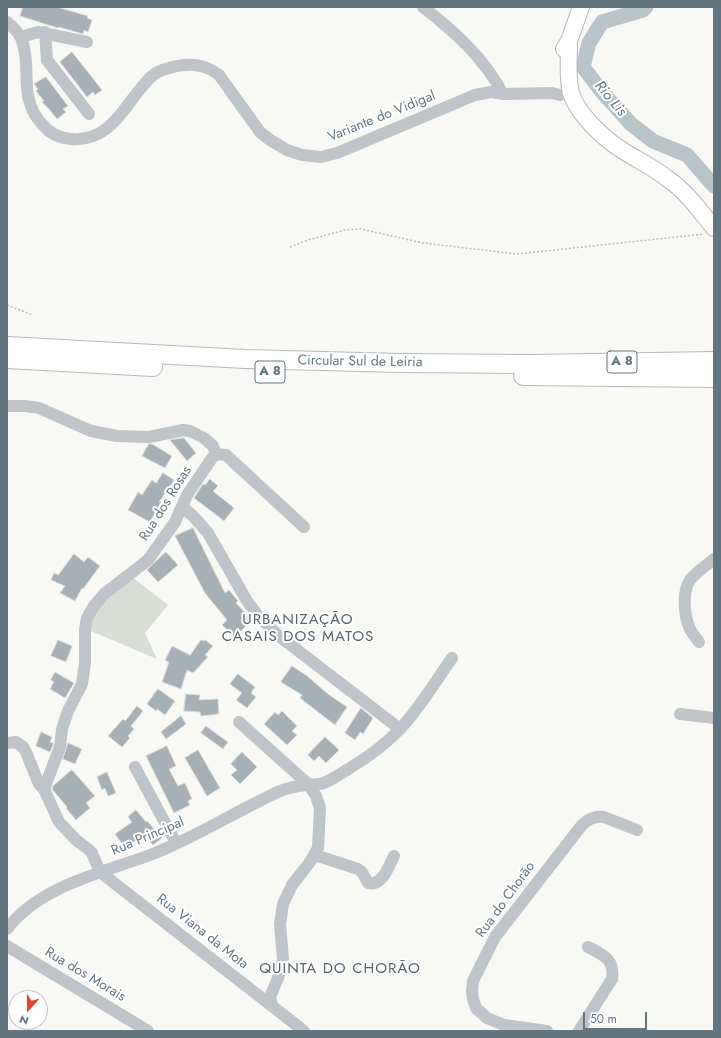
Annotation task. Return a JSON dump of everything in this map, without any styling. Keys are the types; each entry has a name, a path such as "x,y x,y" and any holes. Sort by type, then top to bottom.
{"highway":[{"name":"Circular Sul de Leiria","path":"7,346 245,360 400,363 714,378"},
{"name":"Circular Sul de Leiria","path":"7,359 249,372 401,375 714,361"}],"main road":[{"path":"581,7 570,41 566,94 584,117 618,148 659,173 687,196 711,231"}],"street":[{"path":"423,7 460,37 486,66 503,97"},
{"path":"7,22 21,37 38,32 45,32 87,42"},
{"path":"45,32 47,60 89,114"},
{"name":"Variante do Vidigal","path":"21,37 25,54 30,107 44,128 55,134 70,139 81,139 92,136 109,128 146,81 165,69 177,66 199,65 210,68 219,75 260,132 287,150 302,155 321,157 337,153 480,93 491,92 503,97 552,93 566,94"},
{"path":"7,406 39,408 91,431 117,436 149,438 183,430 190,431 204,438 213,446 216,454 226,455 304,527"},
{"name":"Rua dos Rosas","path":"44,789 60,747 62,729 68,711 82,684 85,663 85,629 87,618 94,606 104,594 148,560 175,522 187,495 216,454"},
{"path":"182,507 208,532 247,601 259,617 278,636 400,729"},
{"path":"698,642 690,628 684,598 686,587 695,574 714,559"},
{"name":"Rua Principal","path":"7,929 22,913 36,902 92,874 151,855 281,791 308,784 316,785 324,783 341,773 383,745 400,729 425,697 452,658"},
{"path":"680,714 714,718"},
{"path":"239,722 308,784 316,796 320,808 319,842 315,855 292,885 282,909 280,924 283,959 278,978 270,998 272,1005"},
{"path":"7,743 16,742 23,747 39,784 44,789 59,822 72,836 92,853 100,872"},
{"path":"134,767 176,843"},
{"name":"Rua do Chorão","path":"546,1031 504,1025 487,1018 480,1013 474,1003 472,991 473,981 495,938 582,825 590,819 604,817 637,830"},
{"path":"315,855 358,869 362,872 368,883 375,884 382,878 394,856"},
{"name":"Rua Viana da Mota","path":"100,872 304,1031"},
{"name":"Rua dos Morais","path":"7,946 148,1031"},
{"path":"579,1031 612,979 613,970 608,959 588,947"}],"path":[{"path":"290,248 308,240 345,230 362,229 423,243 517,254 701,236 711,231"},
{"path":"7,305 33,315"}],"shaded area":[{"path":"131,576 168,605 145,633 157,659 86,629 91,615"}],"building":[{"path":"23,7 57,7 88,16 87,18 92,20 88,32 84,30 83,34 20,16"},
{"path":"72,52 102,90 95,95 93,92 87,97 60,62"},
{"path":"46,77 68,106 63,109 66,112 57,119 42,102 44,101 36,91 38,89 34,84"},
{"path":"184,438 196,453 187,461 170,440"},
{"path":"149,444 152,444 172,456 165,468 142,456"},
{"path":"163,473 174,480 159,502 161,502 150,522 128,510 138,492 142,495 152,480 156,483"},
{"path":"210,479 218,486 213,491 234,508 224,521 194,498 203,484 205,485"},
{"path":"193,528 225,593 229,590 238,601 236,603 252,620 235,637 222,625 227,620 205,593 175,536"},
{"path":"166,552 178,565 158,582 147,570"},
{"path":"74,554 84,562 88,557 100,566 83,589 82,588 75,601 60,593 65,586 51,580 54,573 58,575"},
{"path":"58,640 72,646 66,662 51,656"},
{"path":"201,640 205,640 213,646 205,655 208,657 193,673 187,670 181,689 162,682 169,662 165,660 172,646 190,655"},
{"path":"292,666 347,707 335,725 300,698 302,695 281,682"},
{"path":"55,672 74,683 65,698 50,689 54,682 51,680"},
{"path":"238,674 255,687 251,693 256,697 247,708 236,700 242,693 230,684"},
{"path":"158,689 175,701 165,715 157,709 156,711 147,704"},
{"path":"186,694 200,695 199,700 218,699 219,714 201,716 200,712 184,711"},
{"path":"137,706 143,711 131,726 134,729 128,736 130,738 122,747 108,736 123,719 125,721"},
{"path":"361,708 373,718 363,734 360,732 355,740 345,733"},
{"path":"282,711 297,726 292,731 297,735 287,745 264,724 275,712 278,715"},
{"path":"181,716 186,724 166,739 161,732"},
{"path":"206,726 228,742 223,749 201,733"},
{"path":"41,732 52,737 50,742 53,743 53,745 50,752 36,746"},
{"path":"325,737 339,750 326,763 319,756 314,761 308,755"},
{"path":"68,743 82,749 75,764 63,759"},
{"path":"167,746 176,766 169,769 178,786 185,783 192,799 188,801 190,805 174,813 146,756"},
{"path":"198,750 220,788 207,796 185,758"},
{"path":"242,752 257,767 240,784 231,775 237,770 231,764"},
{"path":"72,770 95,796 86,803 90,808 76,820 52,789 53,786"},
{"path":"107,772 116,793 108,796 105,788 102,790 97,777"},
{"path":"136,810 162,838 153,845 144,835 125,848 115,834 132,822 128,817"}],"waterway":[{"name":"Rio Lis","path":"646,7 643,10 602,22 589,43 583,67 603,93 631,124 653,141 687,155 714,186"}],"district":[{"name":"URBANIZAÇÃO CASAIS DOS MATOS","path":"298,628"},
{"name":"QUINTA DO CHORÃO","path":"340,969"}]}
